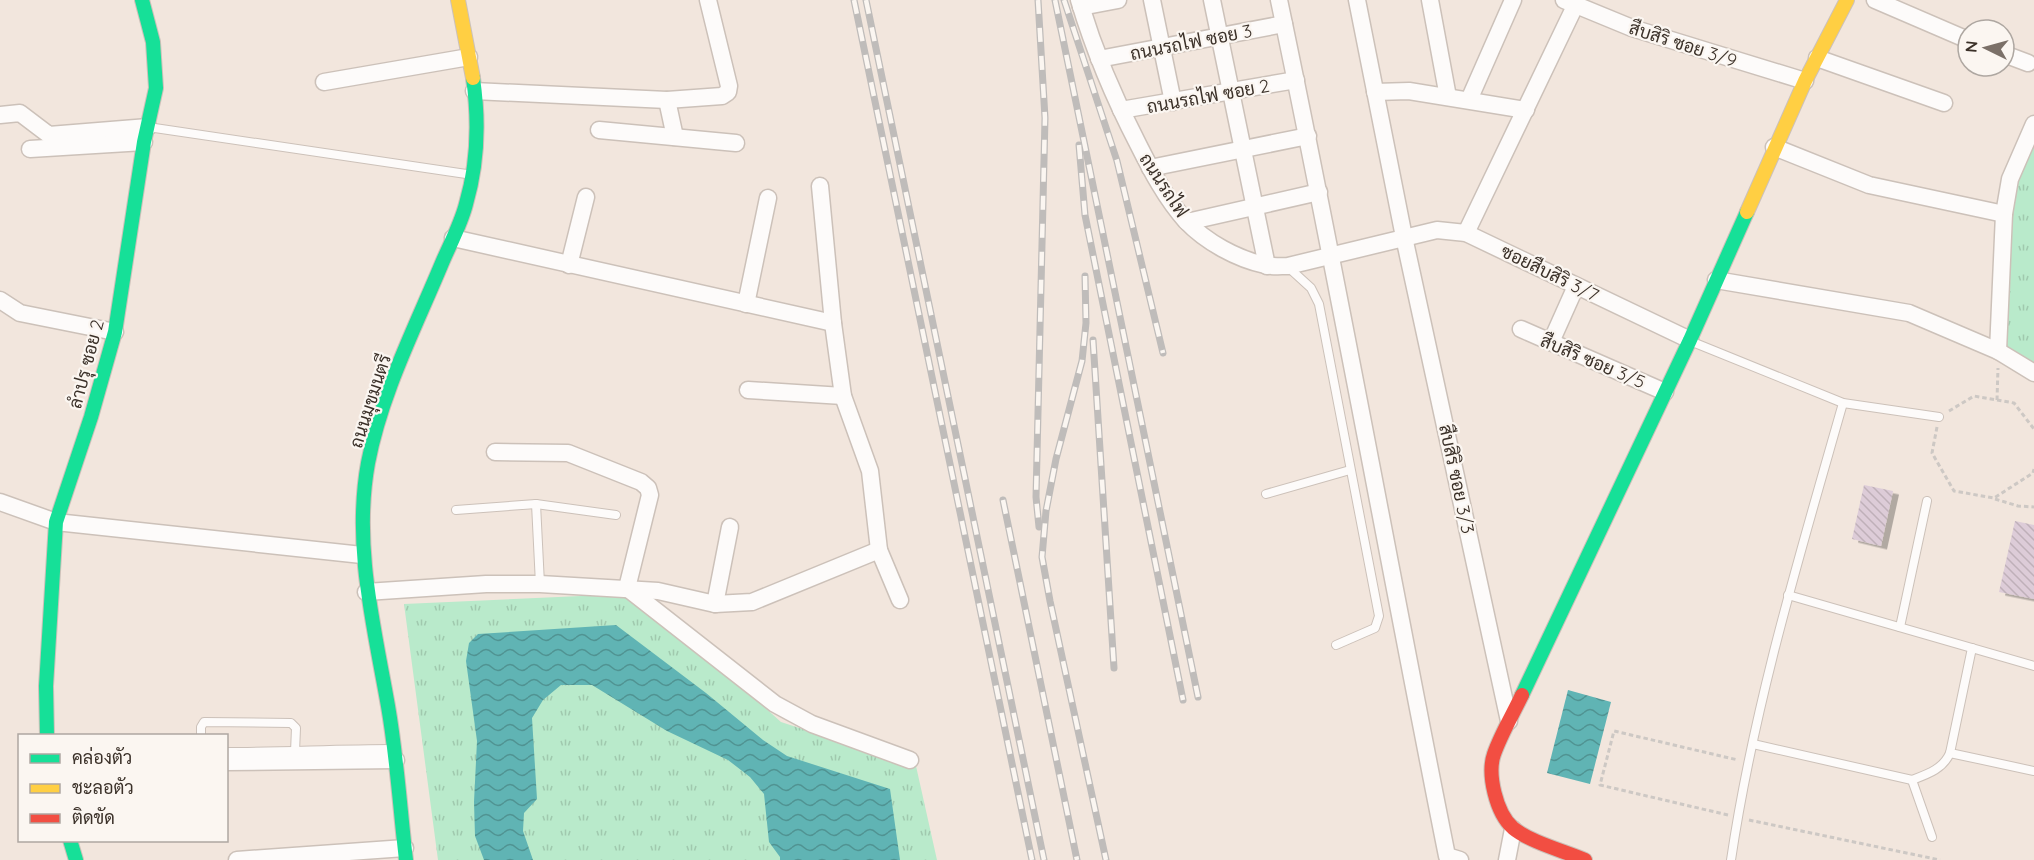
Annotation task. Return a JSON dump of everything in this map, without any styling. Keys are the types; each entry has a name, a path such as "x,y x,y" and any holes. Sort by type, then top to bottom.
{"street":[{"name":"ลำปรุ ซอย 2","path":"47,734 46,686 56,522 91,417 115,332 146,135 156,88 153,42 142,0"},
{"name":"ถนนมุขมนตรี","path":"406,854 396,754 366,592 363,555 368,465 388,391 466,206 473,175 478,133 469,57 458,0"},
{"path":"474,91 667,100 722,96 728,92 729,86 708,0"},
{"path":"1080,3 1118,0"},
{"path":"1152,0 1173,102"},
{"path":"1212,0 1267,266"},
{"path":"1279,0 1319,192 1393,586 1447,856 1460,860"},
{"path":"1357,0 1404,237"},
{"path":"1430,0 1448,97"},
{"path":"1469,100 1513,0"},
{"path":"1585,860 1513,829 1498,808 1492,783 1493,756 1690,340 1774,147 1847,0"},
{"path":"1875,0 1956,35"},
{"name":"ถนนรถไฟ","path":"1080,3 1099,59 1121,111 1150,168 1187,222 1210,240 1236,255 1267,266 1288,266 1404,237"},
{"path":"1466,233 1526,110 1570,3"},
{"name":"สืบสิริ ซอย 3/9","path":"1570,3 1632,28 1805,81"},
{"name":"ถนนรถไฟ ซอย 3","path":"1099,59 1284,24"},
{"path":"324,82 469,57"},
{"path":"1817,58 1944,103"},
{"path":"2016,58 2028,63"},
{"name":"ถนนรถไฟ ซอย 2","path":"1121,111 1296,81"},
{"path":"1375,92 1409,91 1526,110"},
{"path":"667,100 675,137"},
{"path":"0,115 20,113 49,135 146,135"},
{"path":"1998,351 2004,214 2010,179 2034,124"},
{"path":"599,130 736,143"},
{"path":"30,149 146,135"},
{"path":"1150,168 1308,136"},
{"path":"1774,147 1869,184 2004,214"},
{"path":"820,186 833,323 843,396 870,471 879,550 900,600"},
{"path":"1187,222 1319,192"},
{"path":"568,266 586,197"},
{"path":"746,304 768,198"},
{"name":"ซอยสืบสิริ 3/7","path":"1404,237 1437,230 1466,233 1690,340"},
{"name":"สืบสิริ ซอย 3/3","path":"1404,237 1509,721"},
{"path":"453,238 568,266 833,323"},
{"path":"1716,280 1909,314 1998,351 2034,373"},
{"path":"1551,342 1576,286"},
{"path":"0,300 20,313 115,332"},
{"name":"สืบสิริ ซอย 3/5","path":"1521,329 1665,392"},
{"path":"748,390 843,396"},
{"path":"495,452 568,453 641,482 648,488 650,495 627,588"},
{"path":"0,502 56,522 363,555"},
{"path":"715,604 730,527"},
{"path":"366,592 486,584 540,584 658,591 715,604 752,602 879,550"},
{"path":"627,588 775,704 812,724 910,760"},
{"path":"228,762 396,754"},
{"path":"1507,860 1513,829"},
{"path":"71,842 76,860"},
{"path":"237,860 406,854"}],"lane":[{"path":"146,135 473,175"},
{"path":"1288,266 1311,288 1319,304 1379,616 1375,628 1336,645"},
{"path":"1690,340 1843,403 1939,417"},
{"path":"1731,860 1737,818 1788,595 1843,403"},
{"path":"1266,495 1350,470"},
{"path":"1900,627 1927,501"},
{"path":"456,510 536,504 616,515"},
{"path":"536,504 540,584"},
{"path":"1788,595 2034,666"},
{"path":"1753,744 1912,780 1928,774 1946,763 1950,753 1971,648"},
{"path":"201,734 204,722 291,723 296,728 295,752"},
{"path":"228,752 295,752 312,749 396,754"},
{"path":"1950,753 2034,771"},
{"path":"1912,780 1932,837"}],"path":[{"path":"1997,381 1997,400"},
{"path":"2034,429 2014,403 1974,396 1939,417 1932,453 1954,491 1994,498 2018,506 2034,507"},
{"path":"1994,498 2033,473 2034,469"},
{"path":"1749,763 1614,731 1600,785 1737,818 1940,860"}],"green space":[{"path":"2034,124 2034,373 1998,351 2006,215"},
{"path":"625,594 709,658 781,722 916,766 937,860 438,860 404,604"}],"water":[{"path":"616,625 706,693 763,740 787,756 890,789 900,860 780,860 769,842 764,794 750,777 728,760 667,731 592,685 561,685 543,700 532,718 537,799 524,813 523,831 533,860 484,860 475,836 477,741 466,661 469,643 478,634"},
{"path":"1568,690 1611,702 1590,784 1547,773"}],"building":[{"path":"1864,485 1893,491 1881,546 1852,539"},
{"path":"2015,521 2034,525 2034,599 1999,592"}],"railway":[{"path":"854,0 1032,860"},
{"path":"866,0 1044,860"},
{"path":"1038,0 1045,118 1036,497 1039,527"},
{"path":"1055,0 1198,697"},
{"path":"1064,0 1117,161 1163,353"},
{"path":"1079,145 1085,215 1183,700"},
{"path":"1085,276 1086,323 1082,361 1056,459 1046,511 1042,557 1106,860"},
{"path":"1093,340 1114,668"},
{"path":"1003,500 1077,860"}],"traffic: fast":[{"path":"47,734 46,686 56,522 91,417 115,332 144,142 156,88 153,42 142,0"},
{"path":"406,860 391,725 367,585 364,555 364,494 368,463 381,412 410,337 458,226 470,189 476,141 473,78"},
{"path":"1522,695 1690,340 1747,212"},
{"path":"71,842 76,860"}],"traffic: slow":[{"path":"458,0 473,78"},
{"path":"1747,212 1805,81 1847,0"}],"traffic: jam":[{"path":"1522,695 1494,754 1492,762 1494,793 1502,813 1513,828 1538,842 1585,860"}]}
